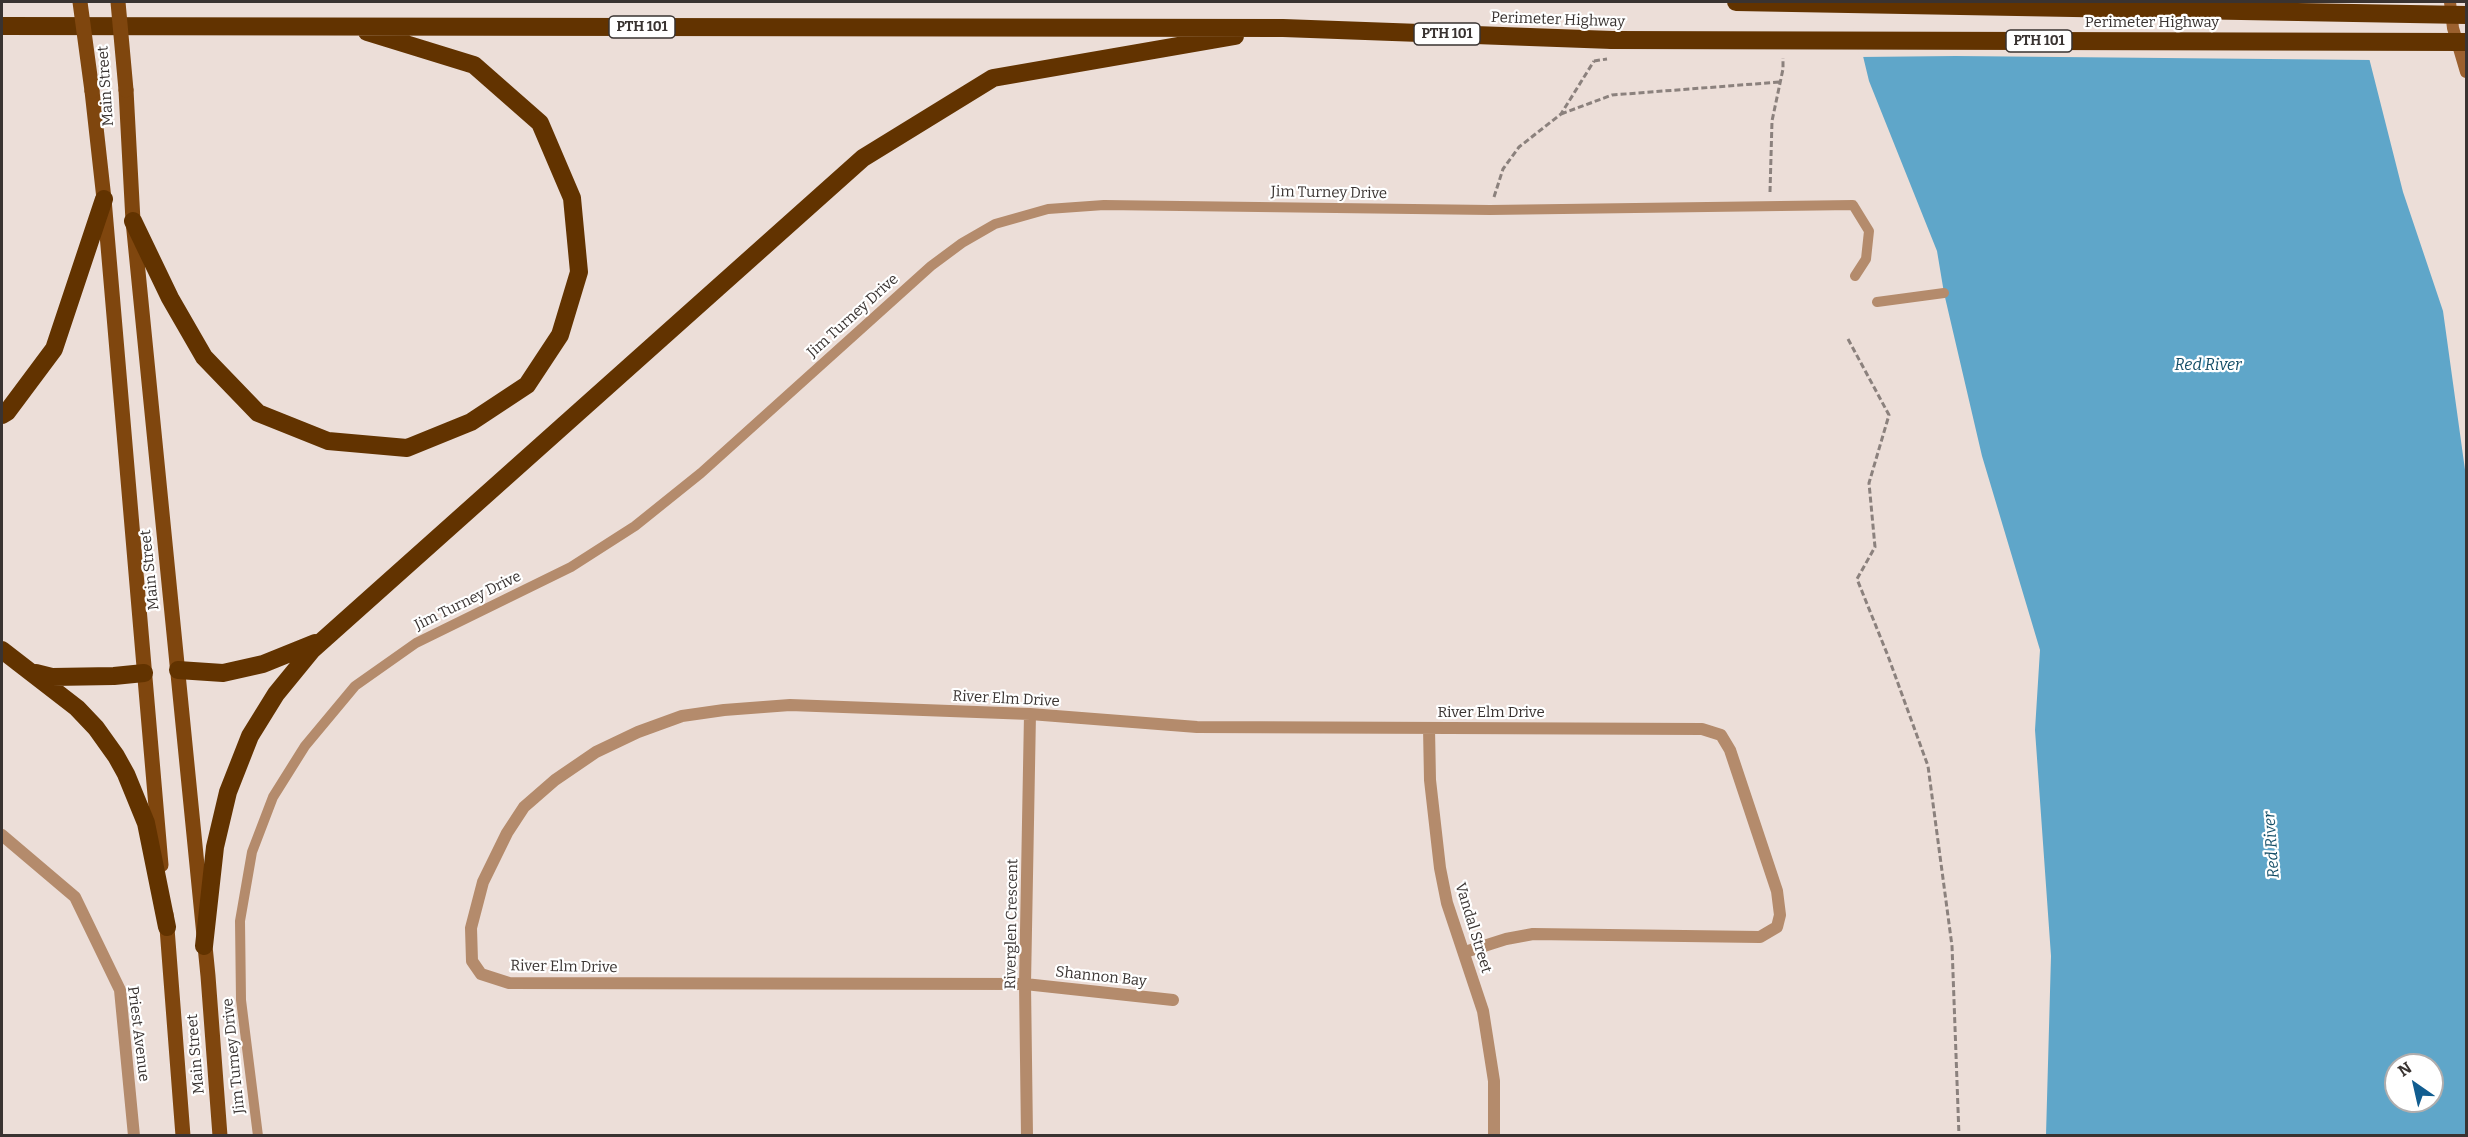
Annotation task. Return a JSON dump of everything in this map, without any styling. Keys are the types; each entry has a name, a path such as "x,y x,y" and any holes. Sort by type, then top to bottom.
{"highway":[{"name":"Perimeter Highway","path":"1736,2 2466,15"},
{"name":"Perimeter Highway","path":"2,26 1283,28 1611,40 2466,42"},
{"path":"133,221 170,298 204,357 258,413 328,441 407,448 471,422 527,385 560,335 579,272 572,198 540,123 474,65 348,27"},
{"path":"204,946 215,847 228,792 250,736 276,694 325,639 862,158 993,78 1283,28"},
{"path":"2,415 7,412 54,349 104,200"},
{"path":"178,670 223,673 263,664 325,639"},
{"path":"2,650 84,715 116,756 126,774 146,824 167,927"},
{"path":"31,672 52,677 144,673"}],"main road":[{"name":"Main Street","path":"80,2 104,200 183,1136"},
{"name":"Main Street","path":"118,2 126,90 133,221 178,670 220,1136"},
{"path":"2450,2 2453,28 2466,72"}],"street":[{"name":"River Elm Drive","path":"1026,984 509,983 481,974 472,961 471,928 483,882 507,833 524,807 555,780 596,752 638,732 682,716 790,705 1030,714 1197,726 1702,729 1721,735 1730,750 1777,891 1780,915 1777,927 1760,937 1533,934 1506,939 1465,952"},
{"name":"Riverglen Crescent","path":"1027,1136 1026,984 1030,714"},
{"name":"Vandal Street","path":"1429,728 1430,780 1440,867 1448,903 1483,1011 1494,1081 1494,1136"},
{"name":"Priest Avenue","path":"2,835 75,897 120,990 134,1136"},
{"name":"Shannon Bay","path":"1026,984 1173,1000"}],"lane":[{"name":"Jim Turney Drive","path":"258,1136 241,1000 240,921 252,852 273,797 305,746 355,686 416,643 572,567 634,526 701,472 931,266 962,243 995,224 1048,209 1104,205 1490,210 1854,205 1869,231 1866,260 1855,276"},
{"path":"1877,302 1944,293"}],"path":[{"path":"1769,205 1772,121 1783,69 1783,49"},
{"path":"1561,114 1594,61"},
{"path":"1490,210 1503,169 1519,147 1561,114 1612,95 1780,82"},
{"path":"1848,339 1889,415 1869,483 1875,547 1857,579 1928,766 1952,946 1959,1136"}],"water":[{"name":"Red River","path":"1850,2 2366,46 2403,192 2443,311 2466,477 2466,1135 2046,1135 2051,956 2035,730 2040,650 1982,456 1944,293 1937,251 1869,81"}],"pier":[{"path":"1847,2 2357,2 2373,60 1860,57"}]}
